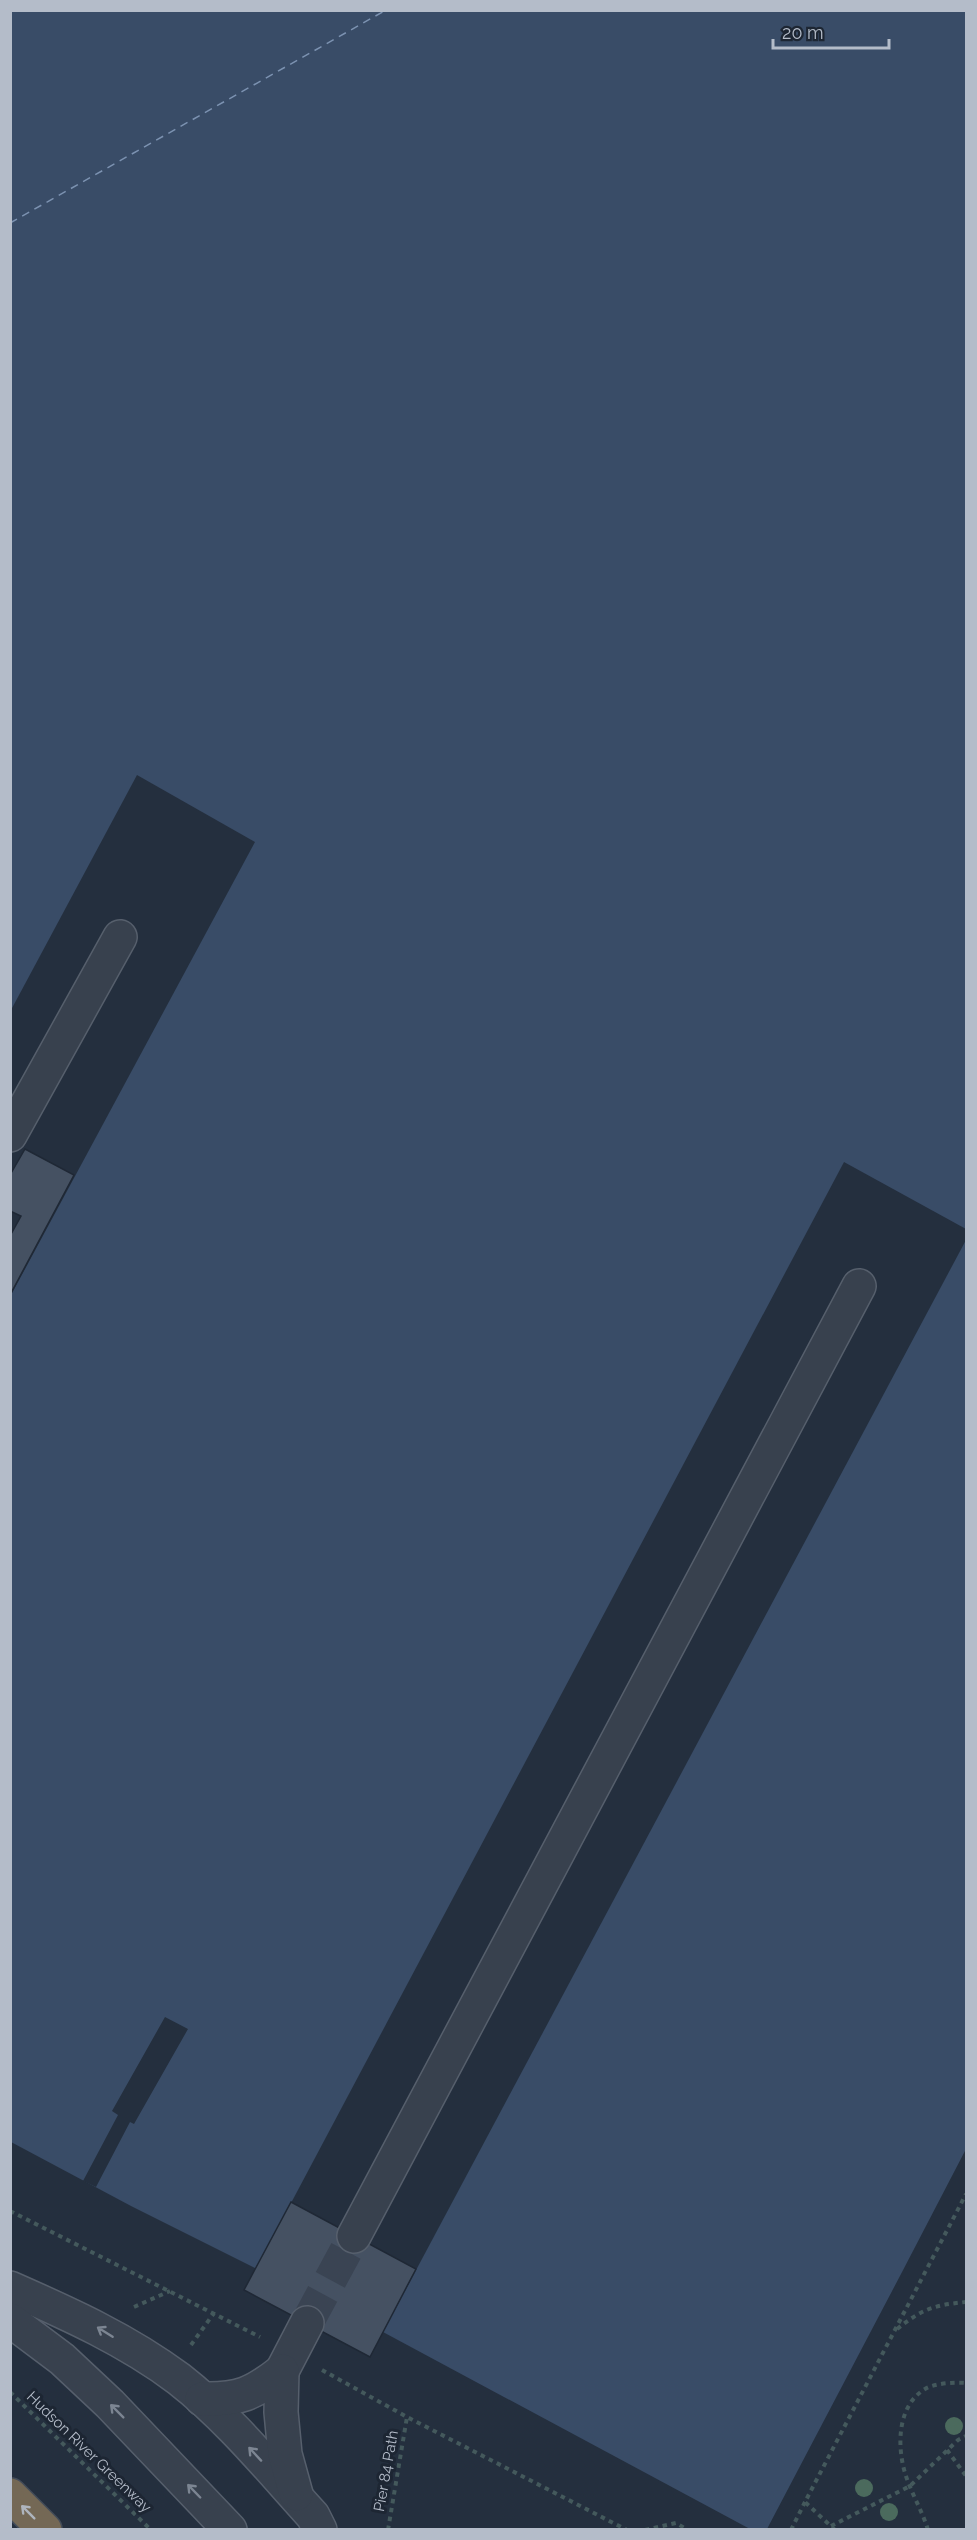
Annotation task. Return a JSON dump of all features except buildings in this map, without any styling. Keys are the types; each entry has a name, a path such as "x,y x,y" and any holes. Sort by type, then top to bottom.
{"highway":[{"path":"10,2495 45,2529"}],"lane":[{"path":"10,1135 120,937"},
{"path":"354,2236 859,1286"},
{"path":"10,2288 94,2325 157,2364 202,2399 314,2516 320,2529"},
{"path":"10,2320 49,2348 94,2389 230,2529"},
{"path":"202,2399 228,2400 259,2390 282,2371 307,2324"},
{"path":"282,2371 281,2412 285,2454 297,2498"}],"path":[{"path":"791,2529 966,2194"},
{"path":"127,2310 170,2290"},
{"path":"894,2332 918,2312 942,2304 966,2302"},
{"path":"190,2347 214,2313"},
{"path":"928,2529 910,2486 900,2452 901,2424 908,2409 926,2389 966,2383"},
{"name":"Hudson River Greenway","path":"10,2392 151,2529"},
{"name":"Pier 84 Path","path":"388,2529 407,2417"},
{"path":"805,2502 833,2528 910,2486 958,2440 966,2436"},
{"path":"947,2450 966,2476"},
{"path":"645,2529 676,2523 688,2529"}],"water":[{"path":"10,11 966,11 966,2529 750,2529 383,2332 131,2206 11,2142"}],"pier":[{"path":"137,775 255,842 11,1295 11,1010"},
{"path":"844,1162 966,1229 966,1240 383,2332 256,2269"},
{"path":"165,2017 188,2029 134,2124 130,2122 96,2187 83,2181 118,2115 112,2111"},
{"path":"966,2149 966,2529 767,2529 901,2274"}],"ferry route":[{"path":"10,223 386,10"}],"tunnel":[{"path":"307,2323 354,2236"}]}
